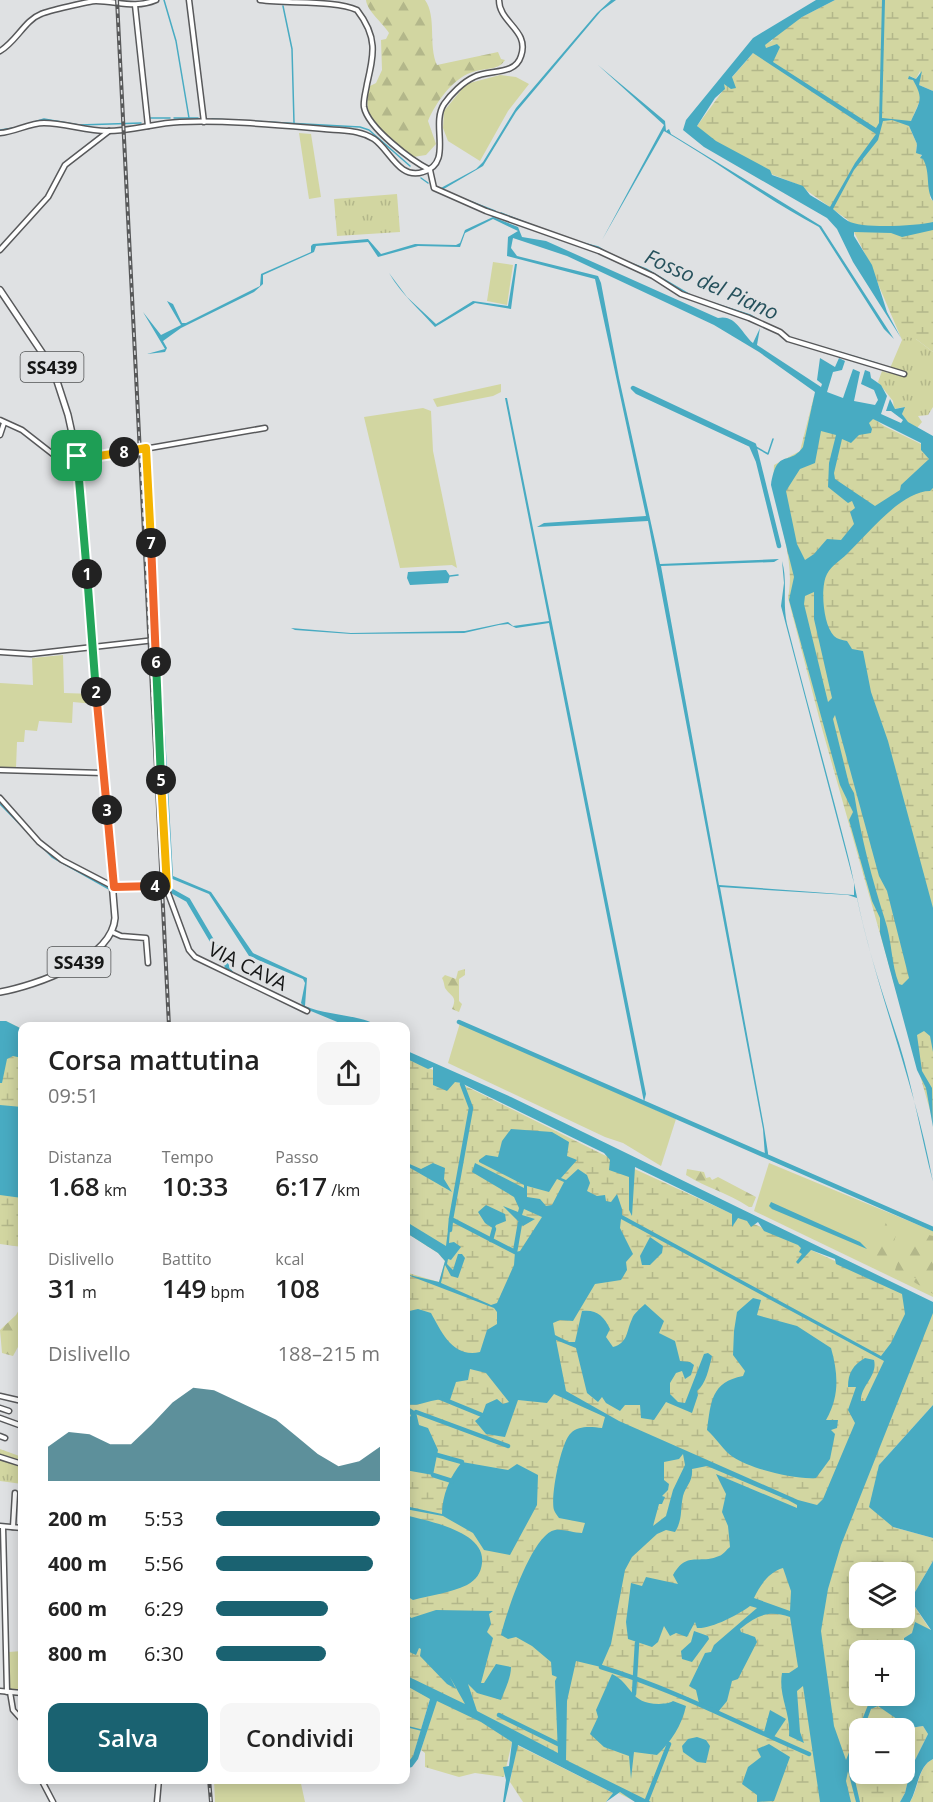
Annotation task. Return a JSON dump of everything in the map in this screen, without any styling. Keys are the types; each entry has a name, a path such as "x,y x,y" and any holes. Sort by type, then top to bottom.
{"main road":[{"name":"SS439","path":"0,290 53,369 68,415 77,456 103,773 115,889 115,918 112,932 101,946 68,969 0,992"}],"street":[{"path":"0,51 11,44 37,16 93,0 135,5 156,0"},
{"path":"189,0 204,122"},
{"path":"260,0 285,4 337,4 357,10 374,44 364,106 368,117 374,126 405,153 430,170 434,188 599,251 653,276 681,294 749,318 780,332 788,339 904,374"},
{"path":"0,133 41,123 109,131 204,122 355,131 375,140 399,168 414,174 430,170 441,152 438,122 443,106 457,89 474,76 509,69 520,59 524,46 521,34 501,12 499,0"},
{"path":"135,5 148,126"},
{"path":"94,130 96,140"},
{"path":"0,250 48,197 65,165 109,131"},
{"path":"0,435 2,422 32,436 54,455 104,456 265,428"},
{"name":"VIA CAVA","path":"148,447 167,887 189,950 195,957 307,1011"},
{"path":"0,652 31,654 155,640"},
{"path":"0,770 103,773"},
{"path":"0,798 48,851 115,889 167,887"},
{"path":"112,932 121,936 146,938 148,963"},
{"path":"0,1395 18,1400"},
{"path":"0,1408 9,1411"},
{"path":"0,1418 18,1425"},
{"path":"0,1436 5,1438"},
{"path":"0,1457 18,1463"},
{"path":"13,1527 15,1493"},
{"path":"18,1528 2,1527 9,1692 13,1710 18,1716"},
{"path":"0,1691 18,1693"},
{"path":"44,1784 53,1802"},
{"path":"157,1802 159,1784"}],"green space":[{"path":"366,0 425,0 431,15 433,49 437,65 498,52 501,59 505,60 496,67 476,71 460,78 447,91 428,121 436,144 426,155 413,157 373,123 369,113 367,100 370,86 376,83 382,70 381,40 386,39 389,33 369,8"},
{"path":"835,0 933,0 933,91 919,85 920,71 916,79 910,76 919,88 921,98 909,126 917,144 916,151 927,165 930,198 933,201 933,352 916,339 902,340 848,220 799,185 771,174 708,137 697,126 724,89 723,84 727,83 761,44 772,41 798,19"},
{"path":"500,75 516,77 529,84 508,111 480,161 448,141 443,128 444,111 466,84"},
{"path":"299,133 311,134 321,197 309,199"},
{"path":"397,194 400,232 337,236 334,199"},
{"path":"493,262 513,265 507,305 487,301"},
{"path":"908,337 916,339 933,352 933,407 928,415 918,416 922,422 917,428 907,422 902,414 904,407 894,409 893,401 878,382 882,371 888,373 902,340"},
{"path":"501,384 501,392 493,396 437,407 433,399"},
{"path":"814,396 866,413 884,426 921,444 933,464 933,1121 821,725 788,598 789,565 776,499 774,465 800,451"},
{"path":"423,408 431,411 433,451 457,568 452,565 400,568 364,417"},
{"path":"63,655 64,693 94,694 94,704 73,702 72,723 39,721 37,731 25,730 24,742 17,742 16,768 0,767 0,683 33,685 32,658"},
{"path":"465,969 465,975 459,979 459,1001 462,1004 459,1012 452,1009 454,999 445,988 442,978 445,975 456,979 458,971"},
{"path":"0,1021 6,1021 18,1027 18,1246 0,1244"},
{"path":"460,1023 676,1119 661,1166 623,1143 605,1137 448,1063"},
{"path":"410,1058 602,1154 933,1306 933,1405 879,1465 893,1527 933,1538 933,1561 915,1592 915,1562 849,1562 849,1628 915,1628 915,1607 931,1631 912,1633 904,1640 849,1640 849,1706 885,1706 899,1718 849,1718 849,1784 907,1784 900,1802 636,1802 499,1733 512,1742 504,1777 475,1773 459,1777 425,1767 425,1753 421,1750 436,1701 430,1699 413,1757 410,1760 410,1273 439,1282 445,1261 438,1253 410,1235"},
{"path":"769,1163 933,1231 933,1297 754,1211"},
{"path":"687,1169 704,1172 706,1178 710,1177 712,1180 718,1177 756,1197 752,1207 686,1175"},
{"path":"887,1220 896,1223 895,1240 882,1266 875,1266 877,1245"},
{"path":"914,1231 920,1237 925,1234 933,1236 933,1294 914,1282 916,1278 911,1278 907,1273 899,1275 895,1270 906,1237 911,1238 910,1232"},
{"path":"18,1312 18,1347 13,1356 2,1353 0,1330"},
{"path":"0,1449 18,1456 18,1483 0,1481"},
{"path":"18,1651 18,1691 9,1690 9,1652"},
{"path":"923,1726 928,1734 915,1760 915,1727"},
{"path":"517,1745 613,1793 606,1802 523,1802 510,1782"},
{"path":"933,1759 933,1802 910,1802 924,1767"},
{"path":"214,1784 301,1784 305,1802 215,1802"}],"water":[{"path":"611,0 616,0 601,11 516,112 483,166 442,190 439,189 476,169 483,162 516,108 597,13"},
{"path":"816,0 835,0 802,17 765,45 766,48 777,44 780,47 773,62 876,128 879,123 882,0 885,0 882,118 911,121 920,96 913,80 908,79 909,76 916,79 922,71 919,85 933,91 933,201 929,191 927,170 923,159 920,158 922,155 916,153 917,144 909,126 892,120 883,121 878,140 854,170 833,209 855,224 903,226 933,222 933,230 902,237 891,233 854,232 854,236 872,265 887,312 901,338 853,262 837,229 827,218 704,147 683,130 686,120 753,38","holes":["753,53 876,134 855,163 830,207 810,195 803,186 772,175 770,170 716,141 697,126 715,98 725,89 724,84 731,89 736,88 732,77"]},
{"path":"598,65 665,121 666,131 669,129 671,134 821,226 894,339 884,329 819,227 664,131 602,240 664,125"},
{"path":"493,217 518,227 522,237 546,241 718,318 730,319 753,343 760,328 757,345 821,387 822,384 817,380 820,358 835,367 839,358 845,361 842,370 833,372 827,392 843,398 853,369 860,372 854,401 875,405 878,400 874,390 861,384 865,370 870,372 871,378 881,385 887,396 881,414 901,423 903,420 891,411 886,411 890,399 895,409 905,407 902,414 908,422 933,436 933,488 908,498 885,515 827,574 823,596 830,631 838,639 847,641 852,649 863,651 871,692 888,741 933,908 933,1052 930,1036 924,1031 917,1035 922,1071 932,1088 933,1127 926,1088 917,1070 880,933 880,918 872,901 849,820 853,812 840,785 789,600 794,577 771,485 780,462 798,453 803,447 815,392 759,352 714,325 567,256 513,238 511,248 517,256 598,276 660,564 779,559 774,562 661,566 719,885 854,895 854,883 863,923 857,898 848,895 720,887 768,1157 765,1156 763,1129 648,521 537,527 544,523 646,516 595,279 507,256 508,237 518,231 493,219 465,233 460,247 418,246 378,257 368,242 316,246 314,252 263,275 263,284 254,292 181,328 163,341 167,348 165,352 147,354 165,349 143,312 161,335 181,325 167,301 173,304 182,323 186,323 260,286 261,274 311,252 313,244 368,239 381,254 415,244 456,245 460,243 465,230","holes":["873,419 921,443 921,450 929,459 901,485 900,490 875,506 835,479 834,473 842,439 851,443 859,435 871,433 869,423","821,431 836,435 829,463 828,487 848,503 852,501 855,508 850,512 854,524 841,540 827,539 814,554 805,560 797,544 786,491 800,469 815,463","814,592 814,619 832,698 828,702 804,604 805,596","835,715 879,876 887,891 909,978 902,985 899,984 894,968 887,928 871,873 854,793 849,784 833,719"]},
{"path":"515,264 517,264 511,309 475,303 435,327 405,295 389,273 407,297 436,324 473,301 508,306"},
{"path":"505,398 507,398 646,1094 644,1102 549,623 516,628 508,624 499,625 464,633 351,634 291,628 351,633 465,631 508,622 513,626 549,621"},
{"path":"782,561 785,576 787,624 854,881 781,606 784,583"},
{"path":"446,570 450,576 448,583 410,585 407,578 408,572"},
{"path":"160,643 173,876 211,892 253,953 307,978 305,1006 371,1022 337,1022 306,1009 301,1003 305,983 303,979 249,956 209,894 170,878"},
{"path":"881,990 899,1043 915,1104 902,1058"},
{"path":"0,1021 6,1021 18,1027 18,1057 13,1056 7,1059 2,1083 0,1083"},
{"path":"410,1052 511,1097 933,1302 933,1313 841,1545 828,1589 821,1631 834,1726 846,1760 849,1752 849,1775 848,1771 846,1781 851,1802 820,1802 803,1686 797,1691 800,1732 804,1743 789,1736 781,1681 782,1673 789,1673 798,1667 790,1617 775,1614 764,1615 740,1629 741,1632 755,1637 757,1642 738,1679 732,1681 727,1701 718,1712 699,1703 696,1690 689,1686 705,1653 711,1652 714,1645 757,1608 750,1606 732,1617 703,1628 697,1628 695,1622 687,1637 676,1633 670,1636 664,1626 658,1642 652,1647 628,1639 626,1622 631,1583 642,1586 646,1577 678,1584 673,1575 683,1563 688,1560 719,1556 730,1547 728,1526 722,1512 726,1494 716,1474 797,1508 797,1505 788,1500 707,1466 692,1469 675,1532 666,1530 657,1534 632,1557 625,1570 611,1644 601,1667 576,1661 567,1701 566,1760 651,1802 635,1802 620,1792 606,1802 613,1793 518,1745 505,1802 503,1802 506,1780 503,1767 509,1766 512,1742 481,1722 437,1701 418,1759 410,1768 410,1760 430,1699 410,1688 410,1677 465,1704 450,1677 456,1689 447,1684 420,1656 421,1649 419,1648 416,1655 410,1652 410,1618 436,1610 493,1611 489,1614 491,1624 487,1632 493,1638 481,1683 484,1683 496,1664 511,1667 511,1671 501,1700 477,1693 468,1684 477,1711 558,1753 555,1681 557,1677 552,1675 551,1662 532,1646 516,1637 508,1639 501,1635 521,1576 538,1545 546,1535 555,1530 582,1533 585,1523 559,1518 554,1511 557,1470 567,1438 571,1433 582,1428 602,1428 605,1417 554,1394 547,1403 518,1400 505,1437 486,1434 475,1421 482,1415 486,1404 497,1399 503,1404 509,1402 486,1373 470,1369 468,1380 456,1382 450,1400 410,1405 410,1311 418,1309 431,1313 449,1342 456,1348 471,1353 480,1352 487,1330 497,1324 497,1312 494,1308 410,1276 439,1282 445,1261 438,1253 410,1235 410,1224 446,1246 448,1230 450,1230 449,1243 454,1242 461,1247 451,1260 448,1259 447,1264 453,1270 458,1254 462,1254 465,1258 458,1278 451,1276 445,1265 441,1283 491,1305 497,1303 514,1265 515,1252 520,1251 542,1217 524,1209 522,1215 535,1219 523,1226 503,1206 518,1212 519,1208 514,1197 472,1172 475,1163 524,1188 524,1185 479,1162 486,1155 498,1157 502,1141 511,1129 552,1132 569,1142 567,1156 577,1160 561,1178 566,1180 578,1169 587,1175 590,1183 587,1191 597,1196 605,1195 606,1201 611,1202 617,1194 622,1215 881,1356 891,1343 905,1314 902,1294 836,1264 835,1259 811,1250 798,1264 796,1262 802,1254 799,1252 801,1248 798,1245 764,1231 758,1222 751,1227 747,1221 738,1218 732,1227 732,1214 635,1167 632,1216 629,1210 629,1177 609,1170 610,1160 604,1153 461,1083 455,1082 447,1091 433,1085 433,1067 428,1069 410,1060","holes":["557,1179 564,1182 552,1205 546,1206 540,1199 527,1197 527,1186 549,1192","621,1219 884,1361 865,1401 861,1401 861,1396 874,1371 874,1360 865,1358 854,1367 850,1374 848,1387 856,1387 848,1410 855,1423 823,1499 817,1505 798,1500 619,1421 566,1391 556,1340 576,1348 587,1393 598,1402 602,1397 606,1403 620,1411 625,1405 640,1405 641,1418 654,1420 666,1402 692,1413 698,1395 697,1391 707,1375 712,1356 708,1353 704,1354 685,1403 678,1402 670,1394 670,1383 676,1373 682,1371 685,1379 691,1375 694,1365 680,1361 675,1341 659,1333 664,1321 645,1304 633,1317 624,1340 613,1347 606,1337 610,1329 608,1324 599,1314 582,1311 575,1342 569,1342 555,1335 553,1323 560,1320 573,1321 595,1284 621,1280 627,1270 626,1262 633,1254 620,1228","683,1454 685,1465 673,1490 666,1516 653,1526 659,1504 662,1504 665,1497 662,1496 668,1490 669,1484 664,1480 664,1462 679,1459","783,1568 791,1591 790,1611 754,1598 766,1580"]},
{"path":"915,1104 927,1151 933,1182 925,1147"},
{"path":"0,1105 18,1107 18,1197 0,1195"},
{"path":"433,1163 445,1168 444,1179 452,1192 410,1168 410,1164 421,1169"},
{"path":"771,1202 860,1242 867,1249 772,1209 769,1206"},
{"path":"486,1205 505,1214 506,1221 496,1225 494,1229 485,1223 478,1212"},
{"path":"650,1237 663,1246 662,1253 650,1265 642,1265 640,1256"},
{"path":"753,1298 761,1300 757,1315 797,1326 831,1348 835,1366 836,1393 826,1420 838,1420 837,1428 831,1430 835,1434 830,1459 816,1478 786,1475 741,1461 730,1454 707,1430 714,1395 724,1383 743,1376 745,1371 733,1355 734,1331 737,1312"},
{"path":"933,1405 933,1538 893,1527 869,1507 879,1465"},
{"path":"410,1408 416,1412 419,1425 428,1428 438,1450 433,1475 410,1471"},
{"path":"462,1462 508,1470 517,1464 538,1475 537,1505 510,1555 484,1550 473,1533 443,1516 410,1510 410,1507 442,1514 443,1500"},
{"path":"410,1516 453,1529 475,1543 481,1552 482,1563 475,1578 467,1585 454,1590 413,1600 410,1598"},
{"path":"933,1561 933,1759 921,1772 910,1802 900,1802 907,1784 915,1784 915,1760 928,1734 923,1726 915,1727 915,1718 895,1718 878,1706 915,1706 915,1640 904,1640 904,1638 912,1633 915,1622 931,1630 915,1607 915,1592"},
{"path":"694,1631 708,1636 709,1639 692,1662 682,1659 681,1651 691,1642"},
{"path":"612,1674 642,1701 659,1704 673,1701 686,1706 675,1733 657,1755 634,1752 631,1779 629,1756 604,1747 590,1734 598,1717 596,1710"},
{"path":"868,1706 878,1706 871,1709 868,1718 863,1718"},
{"path":"770,1710 786,1719 774,1737 764,1732"},
{"path":"697,1737 706,1740 710,1746 706,1763 697,1762 683,1752 682,1746 688,1739"},
{"path":"769,1744 790,1757 774,1801 757,1802 757,1795 742,1784 748,1767 761,1757 757,1749"},
{"path":"851,1784 856,1784 860,1802 856,1802"}],"waterway":[{"path":"164,0 176,41 189,118"},
{"path":"283,6 292,49 294,123"},
{"name":"Fosso del Piano","path":"150,118 170,118"},
{"name":"Fosso del Piano","path":"174,118 198,118"},
{"name":"Fosso del Piano","path":"21,126 44,119 79,125 141,123"},
{"name":"Fosso del Piano","path":"212,119 360,127 369,130 410,166"},
{"name":"Fosso del Piano","path":"0,130 14,128"},
{"name":"Fosso del Piano","path":"421,178 428,183"},
{"name":"Fosso del Piano","path":"451,194 495,211"},
{"name":"Fosso del Piano","path":"501,213 553,233"},
{"name":"Fosso del Piano","path":"575,241 598,247 609,254"},
{"name":"Fosso del Piano","path":"630,263 646,269 692,296"},
{"name":"Fosso del Piano","path":"713,303 750,315 791,338 879,364"},
{"path":"633,388 637,392 751,445 758,461 779,546 754,445 633,388"},
{"path":"754,446 768,454 773,439"},
{"path":"91,454 148,445 159,644"},
{"path":"450,576 458,575"},
{"path":"0,804 52,857 109,889"},
{"path":"114,891 158,890"},
{"path":"170,890 188,900 231,973"},
{"path":"459,1022 933,1229"},
{"path":"462,1084 471,1108 451,1219 515,1252 520,1223"},
{"path":"450,1230 451,1219"},
{"path":"491,1240 494,1229"},
{"path":"438,1397 482,1415"},
{"path":"416,1412 508,1446"},
{"path":"437,1455 462,1462"},
{"path":"433,1475 452,1481"},
{"path":"634,1694 637,1643"},
{"path":"601,1667 680,1696 809,1754"},
{"path":"499,1715 558,1744"},
{"path":"410,1727 421,1730"},
{"path":"647,1800 669,1744"}],"railway":[{"path":"117,0 169,1022"},
{"path":"209,1784 211,1802"}],"route":[{"path":"146,448 167,887 114,887 96,699 77,456 104,456 146,448"}]}
